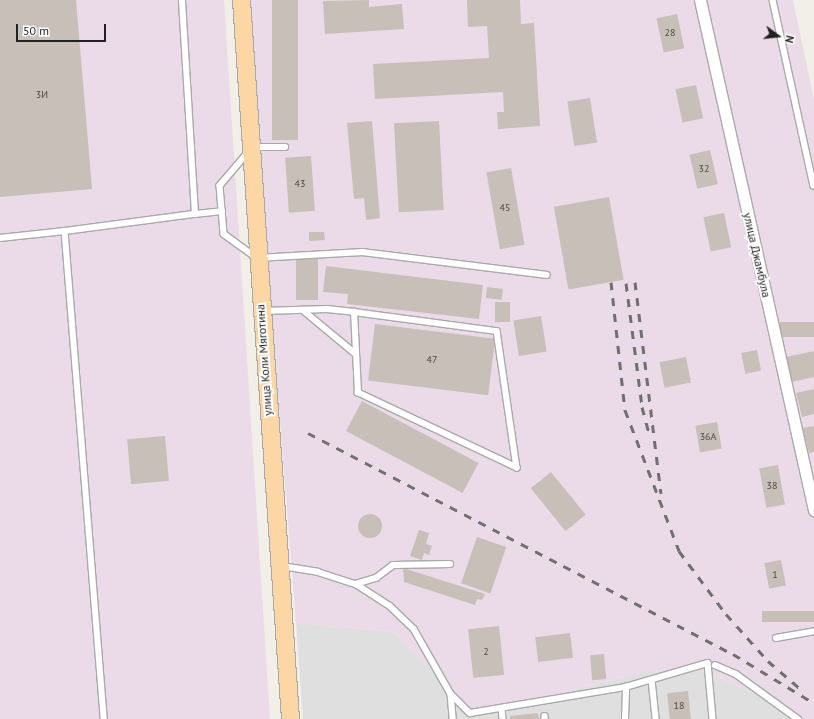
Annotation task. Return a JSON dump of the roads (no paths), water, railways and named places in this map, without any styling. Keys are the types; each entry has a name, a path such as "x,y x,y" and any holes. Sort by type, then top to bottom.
{"main road":[{"name":"улица Коли Мяготина","path":"241,0 253,147 257,258 290,719"}],"street":[{"name":"улица Джамбула","path":"700,0 814,510"}],"lane":[{"path":"182,0 195,214"},
{"path":"773,0 814,186"},
{"path":"285,147 253,147 220,186 224,234 257,258 363,252 547,275"},
{"path":"0,238 222,211"},
{"path":"65,231 104,719"},
{"path":"261,311 303,310 354,312 497,331 517,468 358,393 354,312"},
{"path":"303,310 356,354"},
{"path":"356,584 376,578 393,565 450,564"},
{"path":"279,565 318,572 356,584 390,606 414,629 451,694 475,719"},
{"path":"776,638 814,631"},
{"path":"470,713 502,709 626,687 708,663 713,719"},
{"path":"715,666 736,674 798,719"},
{"path":"652,680 656,719"},
{"path":"625,719 626,687"},
{"path":"451,694 453,719"},
{"path":"502,709 503,719"}],"railway":[{"path":"611,282 625,410 679,551 726,614 768,661 804,692"},
{"path":"635,282 661,493"},
{"path":"626,283 642,407 649,433"},
{"path":"308,433 733,654 814,703"}]}
